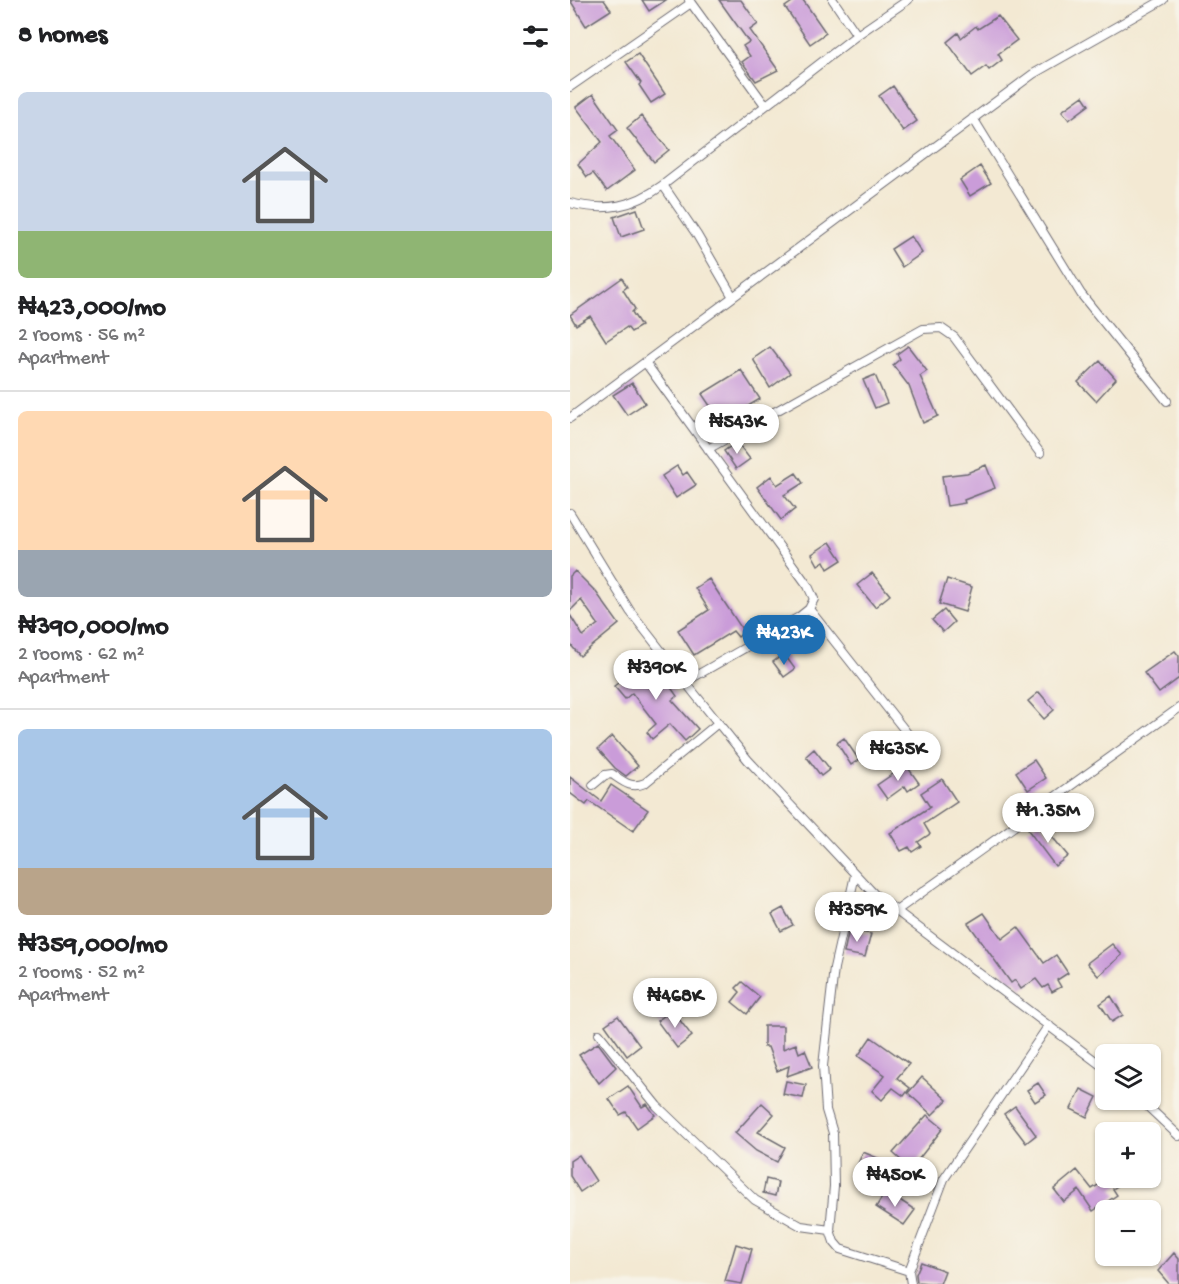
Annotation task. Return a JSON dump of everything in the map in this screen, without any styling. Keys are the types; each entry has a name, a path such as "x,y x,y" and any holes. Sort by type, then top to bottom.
{"street":[{"path":"833,0 857,35"},
{"path":"570,203 590,208 616,208 646,197 857,35 908,0"},
{"path":"570,418 1033,74 1163,0"},
{"path":"570,87 690,2 765,105"},
{"path":"973,118 1081,294 1167,401"},
{"path":"663,185 697,235 733,297"},
{"path":"708,449 922,329 941,328 954,337 1040,453"},
{"path":"645,362 808,586 814,599 809,609 685,682"},
{"path":"570,513 630,611 685,682 748,760 855,875 896,911 1095,1061"},
{"path":"809,609 914,742"},
{"path":"896,911 1179,708"},
{"path":"593,785 605,775 612,774 626,784 636,787 645,783 718,723"},
{"path":"855,875 834,968 824,1066 826,1110 833,1133 834,1186 830,1230 834,1242 840,1249 909,1271"},
{"path":"910,1284 909,1271 944,1179 1049,1025"},
{"path":"598,1034 657,1106 755,1200 801,1226 830,1230"},
{"path":"1152,1110 1179,1136"}],"building":[{"path":"570,0 604,0 611,10 586,26"},
{"path":"642,0 666,0 649,11"},
{"path":"719,0 741,0 758,24 750,30 778,70 756,81 742,62 750,56 743,46 749,42"},
{"path":"795,0 803,0 826,33 810,44 785,7"},
{"path":"998,16 1017,40 998,54 1002,60 989,70 986,66 972,76 947,42 958,33 961,38 976,26 978,29"},
{"path":"638,54 665,94 651,103 639,85 641,83 626,62"},
{"path":"893,86 917,121 903,131 879,96"},
{"path":"593,94 618,130 610,136 635,170 607,191 593,173 587,177 578,164 602,142 576,107"},
{"path":"1083,96 1089,105 1069,120 1062,111"},
{"path":"641,116 669,150 654,162 627,128"},
{"path":"980,166 991,183 970,196 960,180"},
{"path":"637,209 644,229 621,237 614,217"},
{"path":"911,236 922,253 902,267 891,249"},
{"path":"622,278 627,287 623,290 635,309 632,312 641,326 631,332 627,327 606,341 590,316 576,325 570,315"},
{"path":"908,346 927,371 920,376 938,416 923,423 909,386 893,365 900,359 897,354"},
{"path":"770,347 790,373 770,388 753,359"},
{"path":"1100,361 1116,379 1096,401 1078,382"},
{"path":"741,370 760,399 721,422 702,394"},
{"path":"875,375 887,403 875,408 863,380"},
{"path":"632,383 645,403 627,415 613,395"},
{"path":"737,442 750,459 736,469 724,451"},
{"path":"986,465 995,488 964,500 965,503 947,506 942,476 967,473"},
{"path":"677,466 683,475 687,472 696,485 676,498 662,476"},
{"path":"796,473 803,483 784,495 795,509 781,520 757,487 771,476 777,485"},
{"path":"830,542 842,560 828,569 824,561 818,565 812,554"},
{"path":"575,571 596,592 619,624 580,656 570,644 570,615 583,636 598,624 581,600 570,611 570,576"},
{"path":"872,573 890,595 875,607 857,585"},
{"path":"709,579 744,632 738,637 733,631 694,655 678,630 709,610 695,588"},
{"path":"947,579 972,587 965,612 939,604"},
{"path":"944,610 954,622 943,632 932,620"},
{"path":"1175,651 1179,656 1179,678 1159,693 1144,673"},
{"path":"784,654 795,669 784,677 773,662"},
{"path":"646,662 659,679 663,676 677,696 672,700 698,729 685,741 670,724 652,739 647,732 656,724 632,693 625,699 614,686"},
{"path":"1039,692 1054,710 1044,719 1028,701"},
{"path":"612,736 638,766 626,776 615,768 598,749"},
{"path":"844,738 859,760 851,765 837,743"},
{"path":"814,749 830,769 821,776 806,756"},
{"path":"1034,760 1046,778 1028,790 1016,772"},
{"path":"906,765 919,783 908,791 905,786 887,799 877,785"},
{"path":"570,777 601,801 611,785 648,810 633,831 589,801 586,805 570,793"},
{"path":"942,779 957,802 924,824 930,834 918,842 921,846 912,852 909,847 901,851 890,833 930,807 921,793"},
{"path":"1040,822 1068,856 1055,866 1028,830"},
{"path":"783,908 793,925 781,931 772,914"},
{"path":"984,913 1002,939 1018,927 1044,963 1056,955 1068,973 1057,980 1061,987 1052,992 1048,985 1043,988 1036,979 1021,989 1015,980 1011,983 968,923"},
{"path":"849,929 871,934 865,957 844,953"},
{"path":"1112,944 1122,955 1098,976 1087,963"},
{"path":"742,982 760,997 747,1014 732,1002 740,992 736,988"},
{"path":"1111,996 1123,1015 1112,1022 1100,1004"},
{"path":"672,1010 692,1036 677,1048 657,1021"},
{"path":"618,1016 640,1046 627,1056 605,1025"},
{"path":"764,1026 783,1026 783,1049 796,1044 799,1053 805,1050 812,1067 787,1076 789,1066 777,1071 768,1047 764,1047"},
{"path":"871,1037 909,1064 897,1078 910,1088 904,1096 893,1088 882,1100 872,1091 885,1075 858,1056"},
{"path":"598,1043 616,1067 599,1083 579,1055"},
{"path":"922,1077 947,1100 932,1115 908,1093"},
{"path":"786,1081 806,1085 803,1098 783,1094"},
{"path":"1038,1083 1046,1095 1035,1102 1027,1090"},
{"path":"628,1086 642,1107 647,1104 655,1115 637,1128 626,1112 620,1115 609,1099"},
{"path":"1081,1089 1095,1096 1087,1117 1071,1109"},
{"path":"762,1103 774,1114 758,1132 785,1147 777,1162 756,1151 735,1133"},
{"path":"1015,1106 1036,1135 1026,1143 1004,1114"},
{"path":"927,1115 943,1128 911,1169 893,1153"},
{"path":"863,1152 882,1160 875,1176 856,1168"},
{"path":"579,1155 596,1181 580,1192 570,1176 570,1161"},
{"path":"1077,1170 1092,1189 1095,1187 1114,1188 1117,1195 1110,1200 1095,1200 1093,1211 1079,1190 1064,1202 1054,1189"},
{"path":"766,1179 778,1182 775,1196 763,1193"},
{"path":"886,1191 915,1210 904,1225 876,1207"},
{"path":"736,1244 752,1249 742,1284 725,1281"},
{"path":"1174,1253 1179,1259 1179,1284 1169,1284 1158,1271"},
{"path":"921,1262 945,1271 940,1284 917,1282 916,1274"}]}
